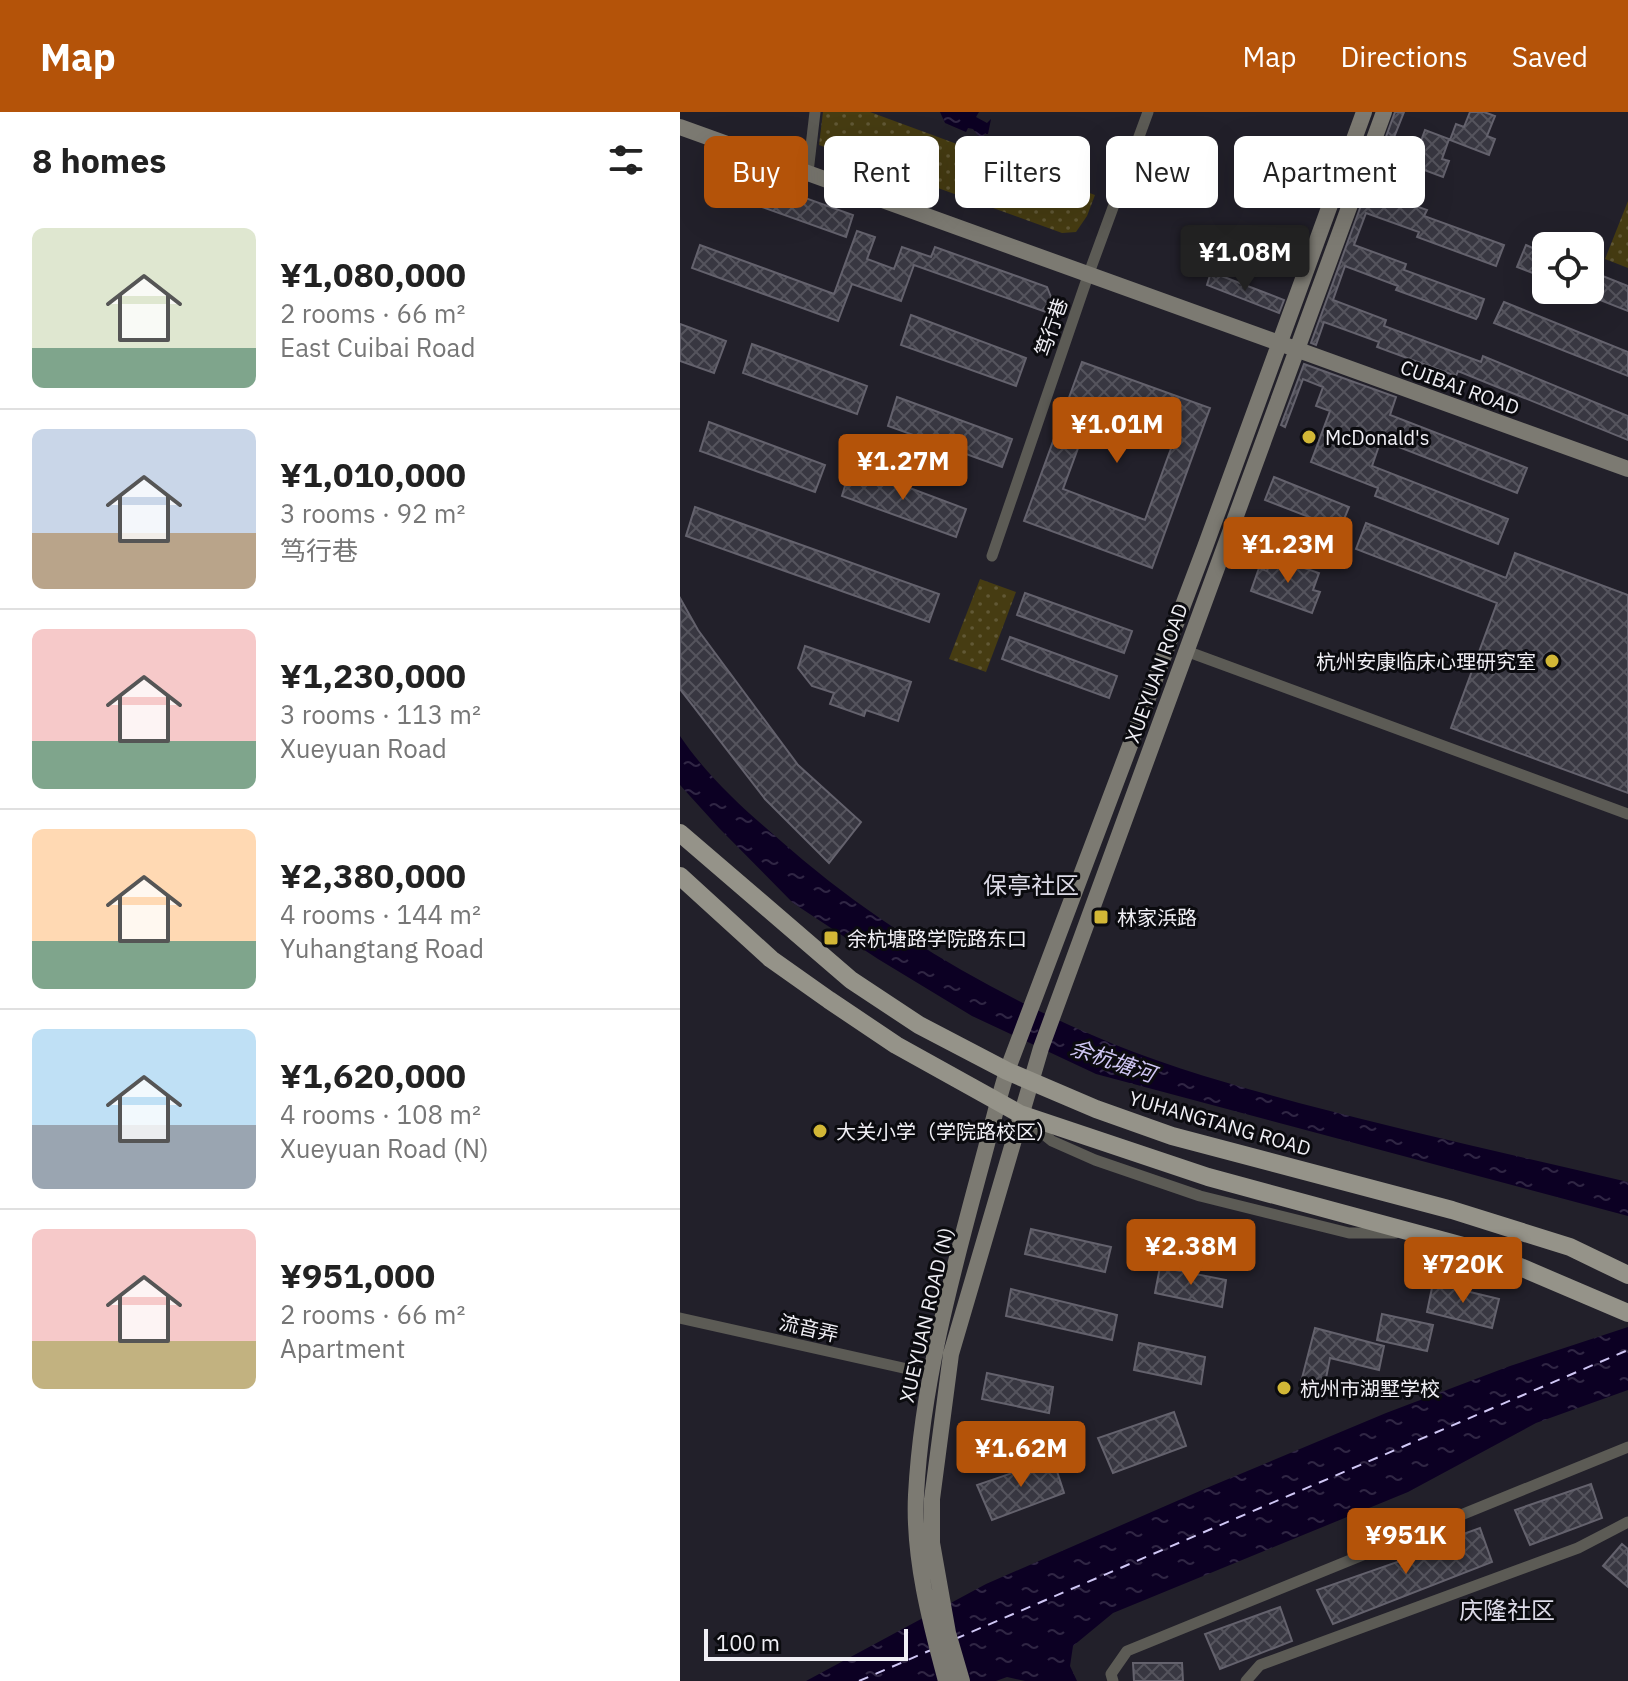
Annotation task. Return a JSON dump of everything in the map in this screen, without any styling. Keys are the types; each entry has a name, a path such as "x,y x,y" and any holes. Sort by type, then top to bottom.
{"main road":[{"name":"XUEYUAN ROAD","path":"998,1102 1364,112"},
{"name":"XUEYUAN ROAD","path":"1020,1114 1041,1048 1384,112"},
{"name":"CUIBAI ROAD","path":"680,127 706,136"},
{"name":"CUIBAI ROAD","path":"808,172 1628,469"},
{"name":"YUHANGTANG ROAD","path":"680,833 851,980 919,1025 1007,1071 1096,1109 1172,1136 1437,1205 1570,1247 1628,1275"},
{"path":"680,876 771,959 896,1045 1020,1114 1208,1177 1485,1252 1628,1313"},
{"name":"XUEYUAN ROAD (N)","path":"962,1681 925,1544 916,1497 930,1374 998,1102"},
{"name":"XUEYUAN ROAD (N)","path":"946,1681 933,1630 925,1544 951,1354 1020,1114"}],"street":[{"path":"808,172 815,112"},
{"name":"笃行巷","path":"992,556 1148,112"},
{"path":"1186,651 1628,814"},
{"name":"流音弄","path":"680,1318 930,1374"},
{"path":"1113,1681 1111,1674 1127,1651 1628,1447"},
{"path":"1246,1681 1260,1665 1578,1548 1628,1522"}],"shaded area":[{"path":"823,112 870,112 935,136 824,136 824,147 819,145"},
{"path":"939,137 955,143 955,194 939,188"},
{"path":"1090,193 1095,195 1087,216 1076,232 1062,233 993,208 1090,208"},
{"path":"1628,201 1628,268 1605,259"},
{"path":"980,579 1016,592 986,672 949,659"}],"water":[{"path":"940,112 979,112 976,117 987,123 991,119 988,134 984,136 978,136 973,129 968,128 966,132 945,123"},
{"name":"余杭塘河","path":"680,736 707,771 737,802 836,887 905,936 1015,999 1117,1045 1220,1081 1381,1124 1628,1182 1628,1216 1096,1074 972,1016 793,903 680,785"},
{"path":"1628,1327 1628,1390 1536,1423 1408,1492 1113,1613 1073,1646 1070,1666 1077,1681 1025,1681 1007,1677 996,1681 806,1681 986,1584 1209,1487 1386,1413 1510,1366"}],"building":[{"path":"1395,112 1404,112 1395,136 1386,136"},
{"path":"1470,112 1495,116 1487,136 1495,139 1489,155 1450,140 1456,124 1464,127"},
{"path":"1425,130 1449,139 1442,159 1449,161 1443,177 1425,170"},
{"path":"808,199 824,205 824,208 853,215 846,237 765,208 808,208"},
{"path":"1360,208 1421,208 1427,210 1424,216 1504,245 1496,266 1417,237 1419,232 1366,213 1354,245 1406,264 1404,270 1484,299 1476,319 1396,290 1398,286 1345,266 1333,300 1386,320 1384,326 1481,362 1483,356 1628,416 1628,440 1458,371 1456,376 1377,347 1379,342 1324,322 1316,345 1311,343"},
{"path":"857,231 875,237 867,259 894,269 902,247 931,257 935,247 1047,287 1051,297 1046,312 914,265 901,301 852,284 838,321 692,268 700,245 834,294"},
{"path":"1526,245 1532,248 1532,273 1517,267"},
{"path":"1211,272 1284,300 1279,313 1207,285"},
{"path":"1604,277 1628,286 1628,311 1604,302"},
{"path":"1504,302 1628,352 1628,376 1494,323"},
{"path":"911,315 1026,358 1016,386 901,345"},
{"path":"680,324 726,341 714,373 680,361"},
{"path":"752,344 867,386 857,414 743,373"},
{"path":"1082,362 1210,408 1152,568 1024,521","holes":["1091,413 1173,443 1145,520 1063,489"]},
{"path":"1304,364 1396,397 1390,415 1527,468 1517,493 1381,440 1372,466 1508,519 1498,544 1375,496 1378,488 1311,462 1330,411 1316,406 1323,387 1303,379 1285,427 1281,425"},
{"path":"897,397 1012,439 1002,467 888,426"},
{"path":"709,422 825,465 815,492 700,451"},
{"path":"851,466 966,509 956,537 842,496"},
{"path":"1274,477 1349,507 1340,529 1265,500"},
{"path":"695,507 939,594 929,622 686,536"},
{"name":"杭州安康临床心理研究室","path":"1366,523 1506,578 1515,553 1628,595 1628,793 1451,728 1497,603 1356,549"},
{"path":"1272,557 1319,573 1313,590 1320,592 1312,613 1251,591 1259,568 1267,571"},
{"path":"1025,593 1132,631 1124,653 1017,615"},
{"path":"680,598 698,630 798,765 861,822 829,863 765,799 680,689"},
{"path":"1010,637 1117,676 1109,698 1002,659"},
{"path":"805,646 911,682 898,721 866,710 864,716 830,704 834,693 812,686 798,668"},
{"path":"1031,1229 1111,1247 1105,1272 1025,1254"},
{"path":"1160,1267 1226,1280 1222,1307 1155,1293"},
{"path":"1433,1283 1499,1299 1492,1328 1427,1312"},
{"path":"1011,1289 1117,1315 1112,1340 1006,1316"},
{"path":"1382,1314 1433,1325 1427,1351 1377,1340"},
{"path":"1315,1328 1384,1346 1379,1370 1330,1358 1324,1388 1301,1382"},
{"path":"1139,1343 1205,1357 1201,1384 1134,1370"},
{"path":"987,1373 1053,1387 1049,1413 982,1399"},
{"path":"1174,1412 1186,1446 1113,1473 1098,1438"},
{"path":"1053,1459 1064,1493 992,1520 977,1485"},
{"path":"1591,1484 1602,1518 1530,1545 1515,1510"},
{"path":"1480,1528 1492,1562 1333,1624 1317,1590 1406,1559 1404,1555"},
{"path":"1622,1544 1628,1549 1628,1587 1603,1566"},
{"path":"1280,1607 1292,1641 1220,1669 1205,1634"},
{"path":"1133,1663 1182,1663 1183,1681 1134,1681"}],"ferry route":[{"path":"955,1639 1628,1350"},
{"path":"859,1681 931,1650"}],"place":[{"name":"McDonald's","path":"1309,437"},
{"name":"杭州安康临床心理研究室","path":"1552,661"},
{"name":"林家浜路","path":"1101,917"},
{"name":"余杭塘路学院路东口","path":"831,938"},
{"name":"大关小学（学院路校区）","path":"820,1131"},
{"name":"杭州市湖墅学校","path":"1284,1388"}],"district":[{"name":"保亭社区","path":"1031,885"},
{"name":"庆隆社区","path":"1507,1610"}]}
